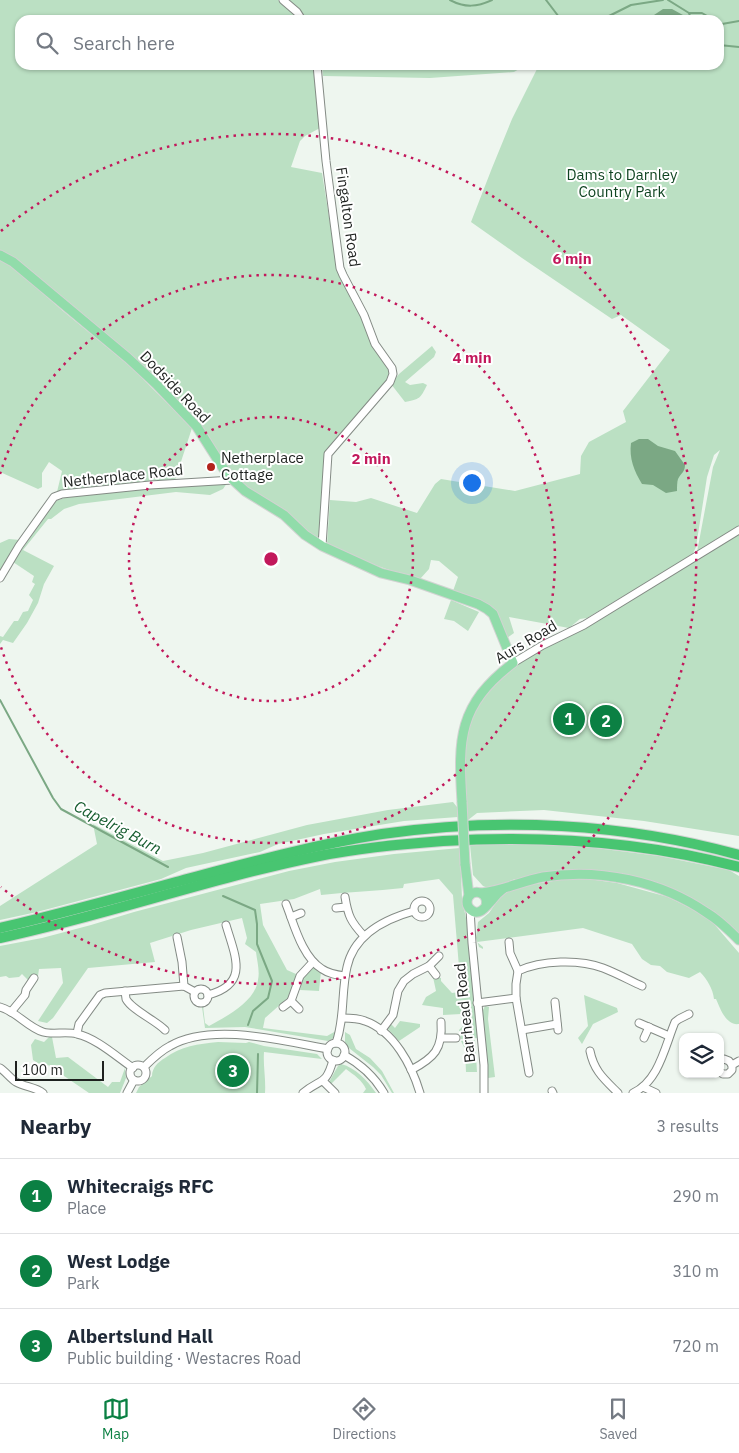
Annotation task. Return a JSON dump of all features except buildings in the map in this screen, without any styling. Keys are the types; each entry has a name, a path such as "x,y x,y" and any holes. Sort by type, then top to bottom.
{"highway":[{"path":"0,928 311,848 384,834 455,827 585,828 675,840 739,855"},
{"path":"0,938 286,864 364,848 420,842 491,838 583,841 656,850 739,867"}],"main road":[{"name":"Dodside Road","path":"0,255 13,262 135,364 197,427 232,480 259,501 284,515 322,546 381,573 448,593 487,608 496,620 512,663"},
{"name":"Aurs Road","path":"476,894 465,864 459,761 461,742 464,726 475,702 497,675 512,663"},
{"path":"503,889 484,909 475,912 470,909 467,903 476,894 503,889 542,878 569,874 604,876 628,880 661,890 694,904 715,918 739,940"},
{"path":"476,894 486,897 487,903 484,909"}],"street":[{"path":"283,0 299,15"},
{"name":"Fingalton Road","path":"318,70 326,161 340,268 364,315 375,344 392,368 393,374 390,382 328,454 322,546"},
{"name":"Netherplace Road","path":"0,578 19,546 54,497 62,494 150,485 232,480"},
{"name":"Aurs Road","path":"512,663 584,625 739,530"},
{"path":"345,897 346,907 352,922 364,936"},
{"path":"286,904 303,946 313,962 322,970 345,976"},
{"path":"336,908 346,907"},
{"name":"Barrhead Road","path":"470,909 484,1064 484,1093"},
{"path":"471,931 475,920 484,909"},
{"path":"333,1060 328,1054 328,1049 336,1043 341,1031 345,976 351,955 364,936 375,927 387,920 414,911"},
{"path":"291,917 301,913"},
{"path":"208,995 221,992 226,988 236,972 237,964 226,925"},
{"path":"177,938 187,967 184,986"},
{"path":"232,945 241,942"},
{"path":"509,942 510,953 518,971 516,998 529,1073"},
{"path":"381,1030 393,1015 400,986 408,976 430,966 438,956"},
{"path":"283,1007 291,1001 300,976 313,962"},
{"path":"518,971 527,967 545,964 583,963 603,968 642,986"},
{"path":"430,966 436,975"},
{"path":"11,1012 25,995 29,980"},
{"path":"77,1034 79,1024 100,995 105,993 184,986 195,992 204,990 208,995"},
{"path":"124,991 126,999 131,1004 165,1030"},
{"path":"195,992 194,999 199,1003 206,1002 208,995"},
{"path":"477,1003 516,998"},
{"path":"291,1001 299,1009"},
{"path":"522,1030 558,1028 554,1002"},
{"path":"0,1007 44,1033 77,1034 94,1041 133,1068"},
{"path":"633,1093 649,1081 658,1067 674,1022 689,1014"},
{"path":"157,1023 164,1016"},
{"path":"342,1018 366,1021 381,1030 394,1042 411,1070 420,1093"},
{"path":"411,1070 429,1060 435,1054 440,1043 442,1022"},
{"path":"639,1023 669,1036"},
{"path":"644,1038 649,1027"},
{"path":"144,1067 158,1053 172,1044 190,1038 214,1034 237,1035 328,1049"},
{"path":"441,1038 456,1038"},
{"path":"333,1060 341,1060 344,1055 344,1047 336,1043"},
{"path":"590,1051 592,1062 597,1071 618,1093"},
{"path":"344,1055 360,1064 370,1073 384,1093"},
{"path":"303,1093 323,1081 329,1074 333,1060"},
{"path":"724,1074 728,1074 732,1070 735,1063"},
{"path":"133,1068 137,1066 144,1067"},
{"path":"134,1080 141,1080 145,1077 146,1071 144,1067"},
{"path":"0,1068 14,1081 43,1093"},
{"path":"133,1068 131,1073 134,1080"},
{"path":"127,1093 134,1080"},
{"path":"323,1081 335,1093"},
{"path":"643,1087 656,1093"}],"green space":[{"path":"0,0 278,0 287,6 294,15 15,15 15,70 314,70 320,128 300,141 291,167 322,173 338,273 390,369 388,379 326,451 322,534 320,537 316,538 252,494 232,475 196,422 0,251"},
{"name":"Dams to Darnley Country Park","path":"289,0 739,0 739,836 644,821 544,810 477,813 463,824 460,782 460,747 468,717 484,689 501,672 542,646 674,571 697,552 713,467 720,450 714,455 707,477 696,547 693,553 587,618 580,619 569,628 509,617 514,633 507,638 499,617 492,607 453,591 458,577 439,561 431,560 429,569 420,579 373,564 327,544 330,500 356,502 371,498 417,513 435,484 441,479 515,491 580,474 581,456 589,442 626,422 623,411 670,350 621,315 612,319 471,222 512,119 536,70 724,70 724,15 303,14"},
{"path":"322,70 517,70 514,72 430,78 323,76"},
{"path":"0,259 15,269 131,367 192,428 175,480 155,480 57,492 62,471 49,462 42,473 42,487 38,489 0,472"},
{"path":"432,346 436,352 434,357 405,382 410,385 423,383 427,385 419,398 405,402 391,384 399,374"},
{"path":"227,483 223,489 210,495 176,492 79,504 64,509 51,519 48,519 23,550 54,566 27,623 13,643 3,640 0,644 0,636 3,637 14,621 18,621 23,612 28,611 33,600 29,595 35,584 32,582 34,576 13,562 56,501 64,498 154,487"},
{"path":"9,539 20,540 0,573 0,543"},
{"path":"451,600 479,612 468,631 454,621 444,619"},
{"path":"453,802 457,807 458,817 404,821 324,834 278,844 260,852 186,868 161,879 0,920 0,906 97,844 93,824 163,861 203,853 307,825 388,810"},
{"path":"540,844 596,848 659,856 729,870 739,876 739,935 715,912 666,887 622,874 515,879 488,888 483,886 473,875 470,845"},
{"path":"460,848 462,899 467,923 478,1038 461,1039 459,1030 463,1026 461,1014 443,1015 443,1008 422,1005 426,997 436,991 433,977 441,978 441,981 452,993 459,992 460,979 453,895 439,879 404,884 403,888 383,890 321,895 320,889 294,899 260,904 263,925 287,970 296,974 291,995 265,1018 263,1028 327,1036 336,1031 335,1037 328,1041 245,1027 205,1028 203,1006 205,1023 209,1026 239,1008 256,988 259,973 256,952 245,944 247,938 242,918 191,930 150,943 155,962 88,968 53,1018 47,1023 38,1021 63,983 61,968 39,969 38,976 34,974 28,980 22,974 19,977 0,977 0,946 42,938 289,871 335,862 394,854"},
{"path":"565,879 588,879 617,883 668,897 708,917 739,953 739,1024 730,1022 724,1016 716,999 714,999 709,984 700,972 689,978 667,972 660,966 651,965 642,959 632,944 583,928 477,942 478,922 489,913 500,897 507,892 529,885"},
{"path":"312,967 321,971 319,991 300,990 303,978"},
{"path":"584,995 617,1008 618,1012 593,1024 582,1044 578,1038 588,1026"},
{"path":"485,1006 489,1007 488,1019 495,1077 488,1078 482,1012"},
{"path":"400,1021 420,1024 420,1027 399,1041 388,1029 391,1024 395,1028"},
{"path":"345,1032 350,1035 356,1049 370,1058 382,1071 394,1093 392,1093 381,1075 373,1067 349,1048 345,1042"},
{"path":"49,1037 52,1037 56,1058 68,1057 108,1087 112,1082 120,1082 125,1068 126,1078 120,1093 89,1093 48,1065 46,1068 33,1060 31,1045 35,1039 44,1042"},
{"path":"475,1040 477,1072 466,1072 465,1049 461,1041"},
{"path":"218,1042 249,1042 317,1054 322,1059 264,1052 265,1093 136,1093 139,1087 152,1076 153,1070 160,1061 171,1054 190,1046"},
{"path":"341,1064 352,1068 361,1075 376,1093 363,1093 366,1089 362,1083 346,1069 331,1084 329,1082"}],"shaded area":[{"path":"663,9 672,9 683,15 654,15"},
{"path":"639,439 648,439 658,446 675,451 685,465 684,471 678,479 677,491 666,493 653,485 642,484 631,459 631,443"}],"waterway":[{"path":"450,0 471,6 492,0"},
{"path":"546,0 557,15"},
{"path":"611,15 631,5 663,0"},
{"path":"668,0 689,13 702,13 705,15"},
{"path":"724,24 739,21"},
{"path":"724,46 739,47"},
{"name":"Capelrig Burn","path":"0,700 53,798 61,809 168,867"},
{"name":"Capelrig Burn","path":"223,896 255,910 257,944 272,981 268,998 253,1011 248,1025"},
{"name":"Capelrig Burn","path":"257,1093 258,1054"}],"place":[{"name":"Netherplace Cottage","path":"211,467"},
{"name":"Whitecraigs RFC","path":"569,719"},
{"name":"West Lodge","path":"606,721"},
{"name":"Albertslund Hall","path":"233,1071"}]}
